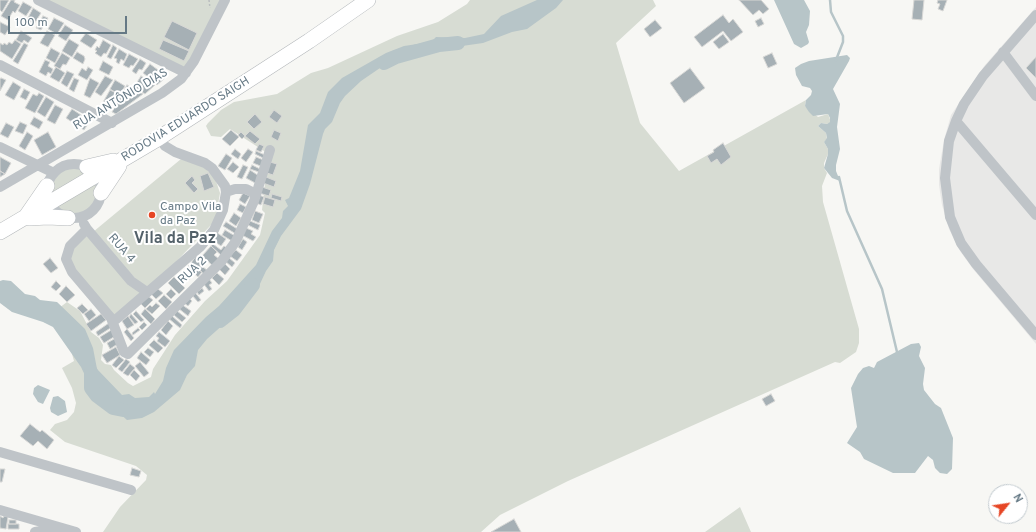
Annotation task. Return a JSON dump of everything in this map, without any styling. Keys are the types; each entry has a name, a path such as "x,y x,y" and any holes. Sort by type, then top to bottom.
{"highway":[{"name":"RODOVIA EDUARDO SAIGH","path":"126,157 160,138 309,41 368,0"},
{"path":"0,232 50,204 87,169 126,157"},
{"path":"101,193 109,179 126,157"},
{"path":"24,218 47,186"},
{"path":"24,218 48,216 75,218"}],"street":[{"path":"38,0 186,73"},
{"name":"RUA ANTÔNIO DIAS","path":"0,187 112,123 175,84 186,73 225,0"},
{"path":"1036,15 1003,52 973,90 956,120 946,160 945,178 947,201 954,229 976,264 1036,335"},
{"path":"1003,52 1036,96"},
{"path":"0,65 112,123"},
{"path":"956,120 1036,215"},
{"path":"86,230 70,246 66,259 72,272 113,322 147,292 182,265 204,241 220,218 226,192 224,183 212,168 205,163 175,152 165,146 160,138"},
{"path":"78,142 73,155 87,169 101,185 101,193 95,209 75,218 57,213 50,204 47,194 47,186 54,173 64,166 87,169"},
{"path":"0,147 54,173"},
{"name":"RUA 2","path":"113,322 124,352 128,354 131,353 173,309 222,262 236,241 256,194 270,150"},
{"path":"226,192 235,189 246,189 256,194"},
{"name":"RUA 4","path":"75,218 131,281 147,292"},
{"path":"0,452 130,490"},
{"path":"0,510 76,532"},
{"path":"35,532 62,528"}],"shaded area":[{"path":"46,0 223,0 185,70"},
{"path":"470,0 653,0 656,6 616,43 640,123 679,171 806,100 805,106 818,117 828,114 831,122 827,124 821,123 818,126 826,133 827,139 824,142 828,149 828,154 824,163 824,168 827,173 822,186 823,202 859,329 859,343 856,352 840,363 835,362 568,481 500,515 481,532 103,532 120,507 146,480 147,475 136,466 65,442 50,430 55,424 67,420 74,412 76,403 72,388 62,368 74,361 59,308 67,302 80,311 91,332 99,338 103,345 101,360 105,364 111,365 114,370 128,383 133,386 151,377 153,369 175,335 205,301 227,281 260,235 265,213 262,210 268,157 264,151 230,129 221,137 211,136 206,126 208,123 221,110 234,102 277,94 311,73 328,68 397,36 438,22 467,4"},
{"path":"537,0 563,0 556,8 527,29 512,32 483,43 462,46 439,45 396,57 361,81 345,96 340,103 332,122 325,129 323,134 310,184 301,209 281,236 274,250 273,261 256,291 242,299 234,310 234,315 207,339 198,350 195,366 187,375 180,390 154,412 142,418 127,420 105,400 97,396 91,388 81,367 53,327 43,322 12,312 0,303 0,281 3,280 11,281 25,294 35,296 40,300 57,302 85,329 93,348 97,369 122,395 129,394 135,398 149,397 154,392 155,394 163,381 166,368 174,350 206,317 219,306 256,265 272,231 282,218 283,211 288,206 285,200 289,198 300,171 308,125 320,113 328,92 342,78 386,53 404,46 431,42 436,37 465,38 484,34 501,16"},
{"path":"774,0 804,0 810,11 809,25 806,32 809,42 808,44 801,48 794,44"},
{"path":"1036,7 1036,344 973,269 960,251 949,229 942,205 939,185 939,169 944,140 951,115 985,65"},
{"path":"847,55 850,58 849,61 833,89 840,104 837,127 840,149 836,171 840,181 832,178 824,168 828,149 824,142 827,138 826,133 818,126 821,123 827,124 830,122 830,118 828,114 813,116 809,112 805,106 806,100 811,95 812,91 810,88 802,86 796,75 795,68 809,61"},
{"path":"181,159 196,162 215,178 220,193 216,216 212,224 171,267 150,286 146,286 140,284 93,232"},
{"path":"69,168 79,168 87,172 93,178 97,186 97,196 93,204 87,210 79,214 69,214 61,210 55,204 51,196 51,186 55,178 61,172"},
{"path":"87,233 134,288 142,293 114,318 71,267 69,253"},
{"path":"919,343 921,347 919,356 925,368 923,384 924,390 935,404 941,408 953,438 952,469 947,474 940,473 935,468 933,460 928,456 915,473 893,473 864,459 860,452 847,443 857,427 851,388 858,374 863,368 869,366 874,368 877,362 911,344"},
{"path":"38,385 50,390 43,404 38,402 33,394 34,388"},
{"path":"58,396 65,401 67,412 58,416 51,412 50,408 53,397"},
{"path":"740,507 751,532 705,532"}],"building":[{"path":"0,0 9,0 2,12 0,10"},
{"path":"11,0 15,0 14,2 20,5 15,13 13,11 8,20 1,16"},
{"path":"739,0 761,0 769,9 763,14 759,10 753,15"},
{"path":"914,0 924,0 922,20 912,19"},
{"path":"938,0 947,0 943,11 938,9 940,4 937,3"},
{"path":"23,2 32,7 26,16 18,11"},
{"path":"33,8 41,13 34,24 27,20"},
{"path":"723,15 729,23 733,19 743,32 731,41 723,31 702,47 694,37"},
{"path":"43,16 48,18 41,30 36,28"},
{"path":"54,18 64,23 57,34 48,29"},
{"path":"761,18 764,24 758,27 755,21"},
{"path":"655,20 662,28 650,37 644,29"},
{"path":"172,21 197,33 189,50 164,37"},
{"path":"0,22 10,27 5,35 0,32"},
{"path":"65,25 73,30 66,41 58,36"},
{"path":"21,31 32,38 28,43 24,40 22,43 16,40"},
{"path":"47,31 55,35 48,47 40,43"},
{"path":"86,33 97,40 91,48 80,41"},
{"path":"723,34 729,42 719,49 713,42"},
{"path":"69,39 79,45 72,57 62,51"},
{"path":"15,40 21,44 12,59 0,51 0,43 7,45 9,42 12,44"},
{"path":"103,40 111,45 106,54 104,53 101,57 95,53 97,51 95,50 97,46 99,48"},
{"path":"163,40 189,51 184,61 159,49"},
{"path":"24,43 28,45 18,64 13,61"},
{"path":"113,45 117,48 111,59 107,57"},
{"path":"51,48 60,53 55,63 46,58"},
{"path":"119,49 127,54 124,61 121,59 119,64 116,62 117,59 114,58"},
{"path":"77,52 84,56 85,59 83,64 73,58"},
{"path":"62,53 70,58 66,65 63,64 60,69 54,66"},
{"path":"772,53 777,64 768,68 763,57"},
{"path":"129,54 138,59 133,66 131,65 129,68 123,65"},
{"path":"1036,57 1036,78 1026,68"},
{"path":"140,59 146,63 142,70 139,69 136,74 132,71"},
{"path":"45,60 50,62 48,66 53,69 51,74 48,72 46,76 39,72"},
{"path":"103,61 113,67 109,75 99,70"},
{"path":"150,64 158,70 151,79 143,73"},
{"path":"56,67 65,73 59,82 50,77"},
{"path":"88,67 93,70 87,80 78,75 82,68 86,71"},
{"path":"690,68 705,88 684,103 670,83"},
{"path":"67,71 74,74 67,87 61,83"},
{"path":"163,71 165,78 157,85 153,79"},
{"path":"105,76 113,80 101,96 95,92"},
{"path":"141,76 155,85 145,94 134,87"},
{"path":"74,78 79,80 74,92 69,89"},
{"path":"90,78 99,83 90,98 84,95"},
{"path":"0,79 6,80 0,91"},
{"path":"115,80 125,86 120,95 110,89"},
{"path":"13,82 21,87 14,100 5,95"},
{"path":"127,85 143,94 116,114 112,112"},
{"path":"24,89 30,92 26,100 20,97"},
{"path":"110,90 116,93 109,107 102,104"},
{"path":"39,93 44,96 35,113 25,108 33,94 37,96"},
{"path":"46,97 54,102 45,117 37,112"},
{"path":"55,105 63,109 55,124 47,120"},
{"path":"72,109 90,121 84,130 66,118"},
{"path":"274,110 282,116 277,123 269,117"},
{"path":"255,114 262,122 254,129 247,122"},
{"path":"34,117 43,122 39,129 30,124"},
{"path":"20,122 27,125 23,134 15,131"},
{"path":"6,123 14,127 8,138 0,134"},
{"path":"231,130 239,137 230,146 222,139"},
{"path":"274,130 281,133 278,141 271,137"},
{"path":"250,131 260,139 255,144 245,136"},
{"path":"27,132 33,136 25,150 19,146"},
{"path":"48,132 56,147 42,155 34,140"},
{"path":"241,132 245,136 242,139 238,135"},
{"path":"723,143 731,157 721,165 717,159 711,163 707,156 714,152 713,150"},
{"path":"259,144 264,146 261,152 256,150"},
{"path":"235,149 241,154 238,159 231,154"},
{"path":"248,149 253,152 246,162 241,158"},
{"path":"256,151 267,156 265,159 255,154"},
{"path":"226,154 232,158 225,170 218,166"},
{"path":"0,157 11,163 5,174 0,171"},
{"path":"256,157 266,161 263,167 253,163"},
{"path":"233,162 239,167 233,173 227,169"},
{"path":"270,162 277,164 273,175 267,173"},
{"path":"243,165 248,167 242,179 237,177"},
{"path":"252,165 260,169 259,172 250,169"},
{"path":"250,170 259,176 257,184 246,178"},
{"path":"0,171 5,174 0,177"},
{"path":"208,173 214,187 204,191 200,176"},
{"path":"192,176 195,180 192,183 198,189 194,193 185,183"},
{"path":"266,177 276,181 274,187 263,183"},
{"path":"262,187 271,190 269,196 259,193"},
{"path":"243,193 250,196 245,204 239,200"},
{"path":"272,194 282,197 281,201 271,198"},
{"path":"259,195 264,197 261,205 256,203"},
{"path":"265,197 275,200 273,207 263,204"},
{"path":"240,204 246,207 243,213 237,210"},
{"path":"255,211 263,214 259,223 252,220"},
{"path":"234,213 241,218 236,226 229,221"},
{"path":"250,221 260,225 258,230 248,225"},
{"path":"226,222 239,230 236,234 223,226"},
{"path":"246,228 253,231 251,234 256,237 253,241 242,235"},
{"path":"225,230 235,236 232,241 222,235"},
{"path":"216,232 226,239 221,246 211,239"},
{"path":"243,239 247,242 242,250 238,247"},
{"path":"213,244 221,250 224,246 228,249 222,256 211,246"},
{"path":"211,246 217,252 214,255 219,259 213,266 202,256"},
{"path":"236,250 242,255 237,261 230,256"},
{"path":"196,256 205,264 203,267 208,271 205,275 191,263"},
{"path":"228,257 235,263 232,267 225,261"},
{"path":"50,258 58,268 51,273 43,264"},
{"path":"191,263 202,272 198,277 187,267"},
{"path":"224,263 230,269 225,275 219,269"},
{"path":"187,270 193,276 188,281 182,275"},
{"path":"217,273 224,279 219,285 212,278"},
{"path":"174,277 185,288 179,294 168,283"},
{"path":"209,279 212,283 209,285 212,289 209,291 203,283"},
{"path":"56,281 61,286 56,291 51,287"},
{"path":"66,286 75,295 67,302 59,294"},
{"path":"202,288 204,291 199,295 197,292"},
{"path":"158,289 163,293 156,299 150,293"},
{"path":"171,289 176,294 171,299 166,294"},
{"path":"194,291 201,300 198,302 191,294"},
{"path":"164,295 172,302 166,309 158,301"},
{"path":"148,296 153,300 145,308 140,303"},
{"path":"188,297 192,301 188,306 183,302"},
{"path":"156,303 160,306 152,314 146,309 150,305 152,307"},
{"path":"82,304 88,310 83,314 77,308"},
{"path":"181,304 191,311 188,316 178,308"},
{"path":"91,309 96,315 89,321 84,314"},
{"path":"145,309 155,319 151,324 141,314"},
{"path":"136,311 144,320 141,322 133,314"},
{"path":"177,311 186,318 182,322 174,315"},
{"path":"101,314 106,320 91,331 86,324"},
{"path":"131,314 138,322 135,324 129,317"},
{"path":"171,315 182,325 180,328 168,318"},
{"path":"128,316 134,325 127,329 122,321"},
{"path":"168,321 173,326 166,335 161,330"},
{"path":"144,322 147,325 142,330 139,327"},
{"path":"109,323 112,327 98,336 96,332"},
{"path":"138,328 140,330 133,335 132,333"},
{"path":"113,329 117,335 104,343 100,337"},
{"path":"127,329 134,338 131,341 124,332"},
{"path":"159,332 170,341 165,347 157,341 159,338 156,336"},
{"path":"116,338 119,343 110,349 107,343"},
{"path":"154,340 163,348 158,353 149,345"},
{"path":"116,347 120,355 107,363 102,355"},
{"path":"148,348 154,352 150,357 144,352"},
{"path":"141,352 150,360 146,365 137,358"},
{"path":"119,356 124,360 116,368 112,365"},
{"path":"126,359 130,362 122,372 118,369"},
{"path":"140,362 149,373 144,377 135,366"},
{"path":"130,364 135,368 128,376 123,373"},
{"path":"134,370 140,376 136,381 130,375"},
{"path":"771,394 775,401 766,406 762,399"},
{"path":"30,424 40,432 42,430 54,440 47,449 38,441 33,446 20,436"},
{"path":"132,468 141,471 139,477 130,475"},
{"path":"0,469 5,469 2,482 0,482"},
{"path":"0,516 3,518 4,516 8,517 6,529 0,528"},
{"path":"514,519 521,532 491,532"},
{"path":"9,520 16,520 16,524 9,524"},
{"path":"8,524 19,524 19,529 8,529"}],"waterway":[{"path":"830,0 831,12 843,36 843,42 836,60"},
{"path":"384,63 396,57 439,45 458,43"},
{"path":"839,177 847,211 882,289 897,352"},
{"path":"220,321 234,310 253,285"},
{"path":"91,372 91,388 97,396 113,408 123,410"}],"place":[{"name":"Campo Vila da Paz","path":"152,215"}],"district":[{"name":"Vila da Paz","path":"175,240"}]}
